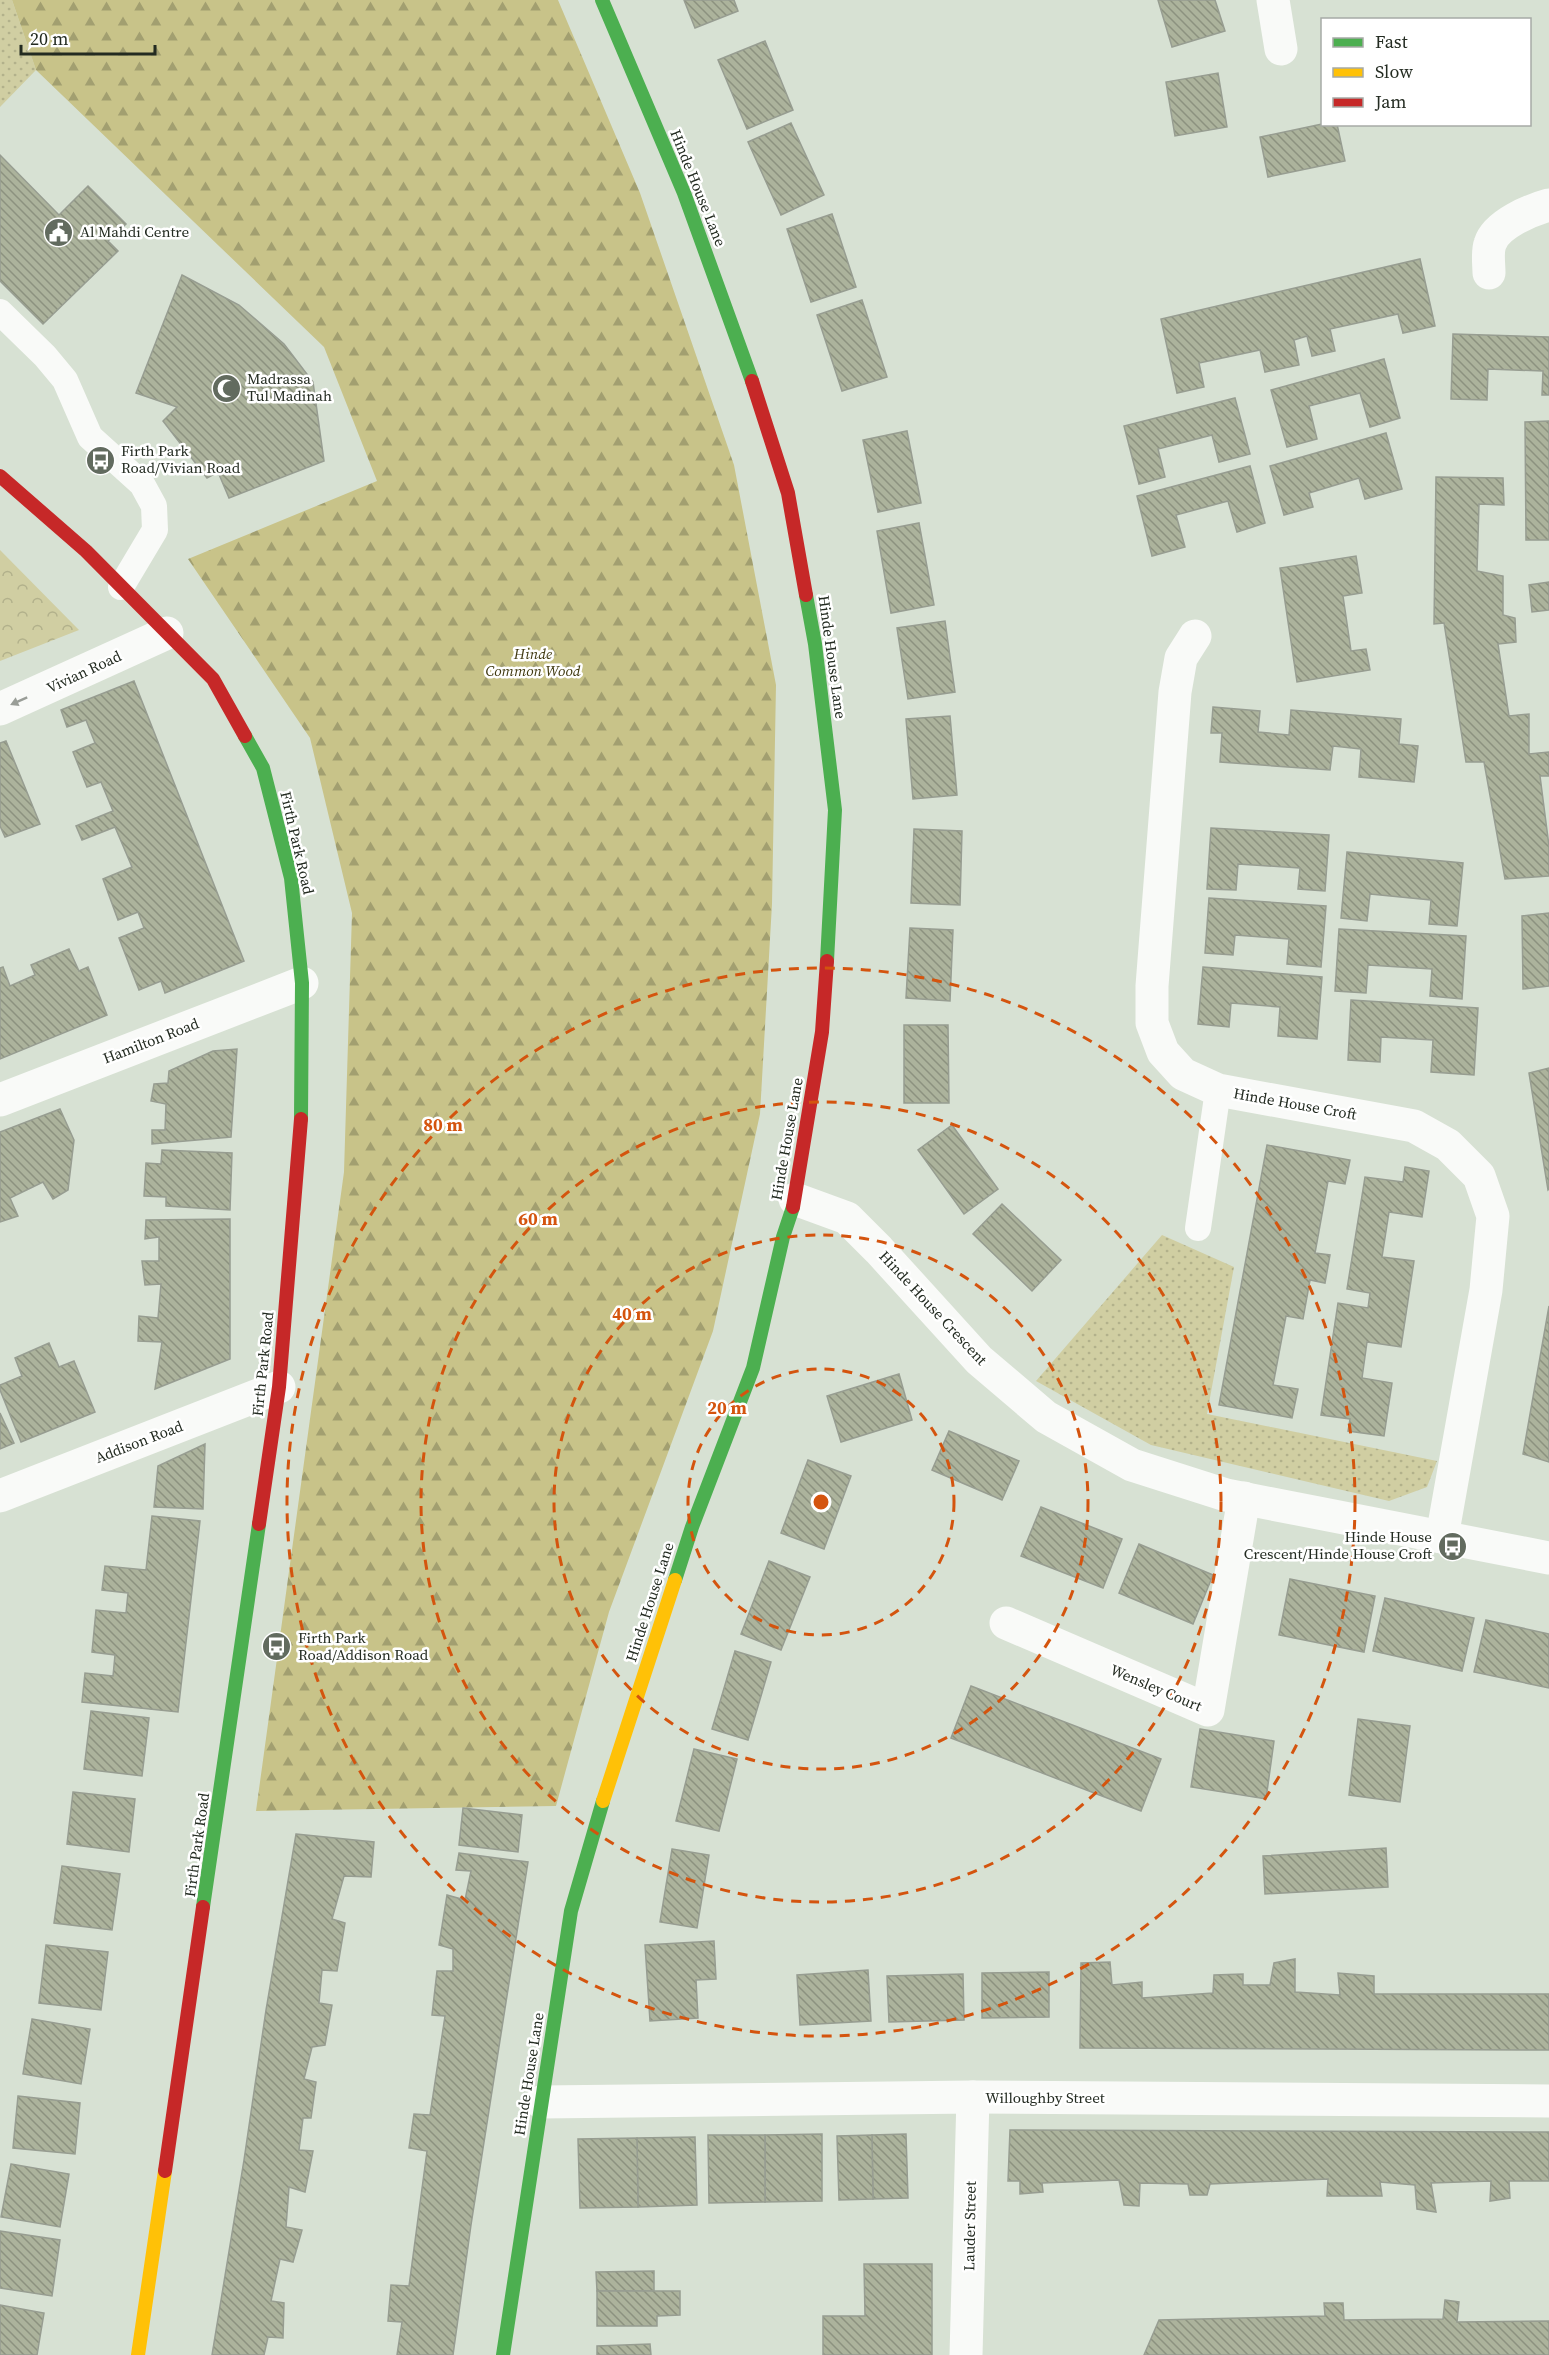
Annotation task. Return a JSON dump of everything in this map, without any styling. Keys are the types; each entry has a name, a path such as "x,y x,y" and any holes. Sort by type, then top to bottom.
{"street":[{"name":"Hinde House Lane","path":"503,2355 571,1911 613,1769 692,1527 753,1368 783,1238 795,1199 822,1032 831,912 835,810 816,644 788,493 744,356 684,193 602,0"},
{"path":"1273,0 1281,49"},
{"path":"1489,273 1490,243 1503,227 1529,211 1549,205"},
{"name":"Firth Park Road","path":"0,476 86,551 213,679 262,768 291,878 302,982 302,1110 279,1387 138,2355"},
{"name":"Vivian Road","path":"0,710 167,633"},
{"name":"Hinde House Croft","path":"1195,636 1181,658 1175,692 1152,986 1152,1023 1163,1052 1183,1074 1218,1090 1414,1126 1448,1145 1479,1176 1493,1216 1486,1290 1442,1537"},
{"name":"Hamilton Road","path":"0,1100 302,982"},
{"name":"Hinde House Crescent","path":"795,1199 847,1218 979,1360 1046,1417 1132,1465 1226,1495 1549,1558"},
{"name":"Addison Road","path":"0,1496 279,1387"},
{"name":"Wensley Court","path":"1006,1623 1208,1710 1244,1498"},
{"name":"Willoughby Street","path":"541,2102 973,2097 1549,2101"},
{"name":"Lauder Street","path":"966,2355 973,2097"}],"lane":[{"path":"0,312 45,356 65,381 90,437 142,484 154,506 156,530 121,587"},
{"path":"1198,1228 1218,1090"}],"green space":[{"path":"0,0 12,0 36,70 0,107"},
{"name":"Hinde Common Wood","path":"12,0 558,0 640,193 734,465 776,685 772,904 760,1114 713,1331 609,1612 556,1806 256,1811 344,1172 352,913 310,738 188,559 377,481 324,347 36,70"},
{"path":"0,550 79,630 0,661"},
{"path":"1162,1235 1234,1267 1207,1414 1437,1461 1427,1487 1389,1501 1151,1445 1036,1381"}],"building":[{"path":"684,0 734,0 738,11 695,28"},
{"path":"1158,0 1215,0 1225,31 1172,47"},
{"path":"765,41 793,110 747,129 718,60"},
{"path":"1218,73 1227,127 1175,136 1166,82"},
{"path":"791,123 824,195 781,215 748,142"},
{"path":"1321,124 1337,126 1345,161 1268,177 1260,137"},
{"name":"Al Mahdi Centre","path":"0,155 59,215 88,186 126,224 108,241 118,251 43,324 0,281"},
{"path":"832,214 856,287 811,302 787,229"},
{"path":"1420,259 1435,326 1403,333 1398,314 1330,329 1335,351 1312,356 1307,336 1294,340 1299,365 1265,372 1260,350 1199,363 1204,387 1177,393 1161,319"},
{"name":"Madrassa Tul Madinah","path":"182,275 239,305 284,344 313,382 324,461 229,498 218,472 207,478 163,421 177,407 136,393"},
{"path":"862,300 887,377 842,391 817,315"},
{"path":"1453,334 1549,337 1549,395 1542,395 1543,371 1488,369 1487,400 1451,399"},
{"path":"1384,359 1400,418 1370,427 1360,393 1309,406 1317,439 1287,447 1271,390"},
{"path":"1235,398 1250,454 1219,462 1212,435 1158,449 1165,477 1139,484 1124,426"},
{"path":"1549,421 1549,540 1526,540 1525,422"},
{"path":"907,431 921,503 878,512 863,440"},
{"path":"1386,433 1402,489 1365,499 1359,478 1309,493 1313,507 1284,515 1270,466"},
{"path":"1250,466 1265,523 1237,532 1228,501 1176,515 1185,547 1152,556 1137,496"},
{"path":"1436,477 1503,478 1504,505 1479,504 1477,571 1503,576 1503,615 1515,618 1516,642 1498,644 1509,716 1529,714 1529,754 1549,752 1549,776 1540,776 1549,846 1549,876 1505,879 1484,762 1466,762 1444,623 1434,624"},
{"path":"919,523 934,605 891,613 877,531"},
{"path":"1356,556 1362,593 1343,596 1351,651 1366,649 1370,670 1297,682 1280,568"},
{"path":"1549,582 1549,610 1532,612 1529,585"},
{"path":"945,621 955,692 908,699 897,628"},
{"path":"134,681 244,961 165,993 161,981 139,990 119,938 144,928 138,912 118,920 103,879 132,867 115,827 82,840 76,826 113,811 101,782 87,787 73,752 95,743 86,720 67,727 61,710"},
{"path":"1213,707 1260,711 1258,732 1289,735 1291,710 1401,719 1399,744 1418,746 1414,782 1359,777 1361,749 1333,746 1330,770 1220,762 1222,733 1211,733"},
{"path":"950,716 957,795 913,799 906,719"},
{"path":"6,741 40,824 5,837 0,826 0,743"},
{"path":"1211,828 1329,835 1325,891 1298,889 1300,868 1238,864 1236,890 1207,889"},
{"path":"914,829 962,831 960,905 911,903"},
{"path":"1347,852 1463,863 1457,926 1429,924 1431,900 1370,894 1367,921 1341,918"},
{"path":"1209,898 1326,906 1321,967 1287,964 1289,939 1235,935 1233,955 1205,953"},
{"path":"1549,913 1549,986 1523,989 1522,916"},
{"path":"910,928 953,930 950,1001 906,998"},
{"path":"1339,929 1466,936 1462,999 1430,996 1432,969 1368,965 1366,993 1335,991"},
{"path":"69,949 79,971 88,967 107,1015 0,1059 0,968 3,967 10,986 35,975 31,965"},
{"path":"1203,967 1322,977 1317,1039 1278,1036 1280,1007 1231,1003 1229,1027 1198,1024"},
{"path":"1351,1000 1478,1008 1474,1075 1431,1072 1433,1040 1381,1037 1380,1062 1348,1060"},
{"path":"904,1025 948,1025 949,1103 904,1103"},
{"path":"237,1049 231,1137 152,1144 152,1130 165,1130 166,1104 151,1101 154,1084 168,1083 169,1071 213,1051"},
{"path":"1549,1068 1549,1189 1548,1190 1529,1073"},
{"path":"60,1109 74,1140 68,1190 53,1199 43,1182 10,1198 18,1216 0,1222 0,1132"},
{"path":"952,1125 998,1189 964,1214 918,1150"},
{"path":"1267,1145 1350,1160 1345,1184 1328,1181 1315,1253 1330,1255 1325,1283 1310,1280 1303,1319 1286,1316 1273,1385 1298,1389 1292,1418 1219,1405"},
{"path":"162,1150 232,1153 230,1210 166,1206 166,1197 144,1196 146,1163 161,1164"},
{"path":"1405,1167 1429,1171 1422,1217 1389,1212 1382,1257 1414,1261 1401,1347 1367,1342 1362,1378 1392,1383 1384,1436 1348,1431 1350,1419 1321,1415 1338,1303 1368,1308 1370,1293 1347,1289 1365,1177 1403,1182"},
{"path":"1002,1204 1061,1260 1032,1291 973,1234"},
{"path":"230,1219 230,1359 155,1389 162,1342 138,1341 139,1316 158,1318 161,1284 145,1285 142,1261 159,1261 159,1237 145,1239 146,1220"},
{"path":"1549,1306 1549,1462 1523,1454"},
{"path":"49,1343 59,1367 74,1361 95,1412 21,1442 0,1385 22,1376 15,1358"},
{"path":"899,1374 912,1420 841,1442 827,1396"},
{"path":"0,1413 14,1443 0,1449"},
{"path":"949,1431 1019,1461 1002,1500 932,1470"},
{"path":"205,1444 203,1509 154,1507 158,1466"},
{"path":"808,1460 851,1476 824,1549 781,1533"},
{"path":"1041,1507 1122,1539 1103,1588 1021,1556"},
{"path":"152,1516 200,1521 178,1712 82,1702 85,1673 113,1676 115,1655 92,1652 96,1610 126,1613 128,1593 102,1590 105,1566 146,1570"},
{"path":"1139,1544 1213,1575 1193,1624 1119,1593"},
{"path":"769,1561 810,1577 781,1650 741,1634"},
{"path":"1290,1579 1375,1596 1364,1652 1279,1635"},
{"path":"1385,1598 1474,1618 1462,1671 1373,1651"},
{"path":"1486,1620 1549,1634 1549,1688 1474,1672"},
{"path":"735,1651 771,1662 748,1740 712,1729"},
{"path":"971,1686 1161,1759 1141,1811 951,1738"},
{"path":"91,1711 149,1718 142,1776 84,1769"},
{"path":"1358,1719 1410,1726 1400,1802 1349,1795"},
{"path":"1200,1729 1274,1741 1266,1799 1191,1787"},
{"path":"694,1749 737,1759 719,1831 676,1821"},
{"path":"73,1792 135,1799 129,1852 67,1844"},
{"path":"463,1808 522,1815 518,1852 459,1845"},
{"path":"296,1834 374,1842 371,1877 344,1876 332,1919 345,1923 337,1971 322,1970 319,2003 332,2005 325,2045 312,2047 304,2079 316,2082 311,2118 303,2118 299,2150 313,2151 305,2192 289,2187 286,2227 302,2230 293,2262 280,2259 271,2301 284,2303 283,2338 268,2337 264,2355 212,2355 266,2010"},
{"path":"1386,1848 1388,1887 1265,1894 1263,1856"},
{"path":"672,1849 709,1855 697,1928 660,1922"},
{"path":"459,1853 528,1862 453,2355 397,2355 402,2322 388,2321 391,2285 409,2286 427,2151 409,2148 414,2114 430,2115 445,2016 432,2015 437,1971 453,1971 453,1949 439,1945 447,1895 465,1900 471,1871 456,1870"},
{"path":"62,1866 120,1874 112,1930 54,1923"},
{"path":"714,1941 716,1979 696,1980 698,2018 650,2021 645,1945"},
{"path":"46,1945 108,1952 101,2010 39,2003"},
{"path":"1295,1959 1295,1992 1340,1995 1338,1973 1374,1976 1374,1994 1549,1994 1549,2050 1080,2048 1081,1963 1110,1962 1112,1985 1142,1982 1142,1998 1213,1993 1214,1975 1243,1974 1243,1985 1270,1985 1274,1963"},
{"path":"868,1970 871,2021 800,2025 797,1975"},
{"path":"1049,1972 1049,2017 982,2018 982,1973"},
{"path":"963,1974 964,2020 889,2022 887,1976"},
{"path":"32,2019 90,2029 81,2084 23,2074"},
{"path":"18,2096 80,2103 75,2154 13,2148"},
{"path":"1010,2130 1549,2132 1549,2181 1509,2181 1510,2198 1490,2201 1491,2181 1431,2183 1436,2212 1417,2209 1415,2185 1380,2182 1382,2196 1327,2196 1328,2179 1210,2184 1207,2195 1190,2195 1188,2184 1140,2183 1139,2206 1124,2205 1119,2180 1042,2183 1043,2192 1020,2194 1020,2181 1008,2181"},
{"path":"822,2134 822,2201 765,2202 765,2135"},
{"path":"906,2134 908,2198 873,2199 872,2135"},
{"path":"708,2135 765,2135 765,2202 709,2203"},
{"path":"872,2135 873,2199 839,2200 837,2136"},
{"path":"695,2137 697,2205 638,2207 637,2138"},
{"path":"637,2138 638,2207 580,2208 578,2139"},
{"path":"11,2164 69,2174 60,2227 1,2217"},
{"path":"0,2231 60,2240 52,2296 0,2288"},
{"path":"864,2264 932,2264 932,2355 823,2355 823,2316 865,2316"},
{"path":"654,2271 654,2291 597,2291 596,2272"},
{"path":"597,2291 680,2291 680,2315 657,2316 657,2326 597,2326"},
{"path":"1445,2300 1459,2302 1457,2322 1549,2321 1549,2355 1144,2355 1159,2320 1325,2316 1324,2303 1343,2303 1344,2320 1443,2319"},
{"path":"0,2305 44,2313 37,2355 0,2355"},
{"path":"650,2344 651,2355 597,2355 597,2346"}],"traffic: fast":[{"path":"602,0 684,193 752,381"},
{"path":"806,595 815,644 835,810 827,961"},
{"path":"245,736 263,768 291,878 302,983 301,1119"},
{"path":"675,1580 692,1527 753,1368 783,1237 793,1207"},
{"path":"203,1907 259,1524"},
{"path":"503,2355 571,1911 603,1801"}],"traffic: slow":[{"path":"603,1801 675,1580"},
{"path":"138,2355 165,2171"}],"traffic: jam":[{"path":"752,381 788,493 806,595"},
{"path":"0,476 86,551 213,679 245,736"},
{"path":"793,1207 822,1032 827,961"},
{"path":"259,1524 279,1387 301,1119"},
{"path":"165,2171 203,1907"}],"place":[{"name":"Al Mahdi Centre","path":"59,232"},
{"name":"Madrassa Tul Madinah","path":"226,388"},
{"name":"Firth Park Road/Vivian Road","path":"100,460"},
{"name":"Hinde House Crescent/Hinde House Croft","path":"1453,1546"},
{"name":"Firth Park Road/Addison Road","path":"277,1647"}]}
